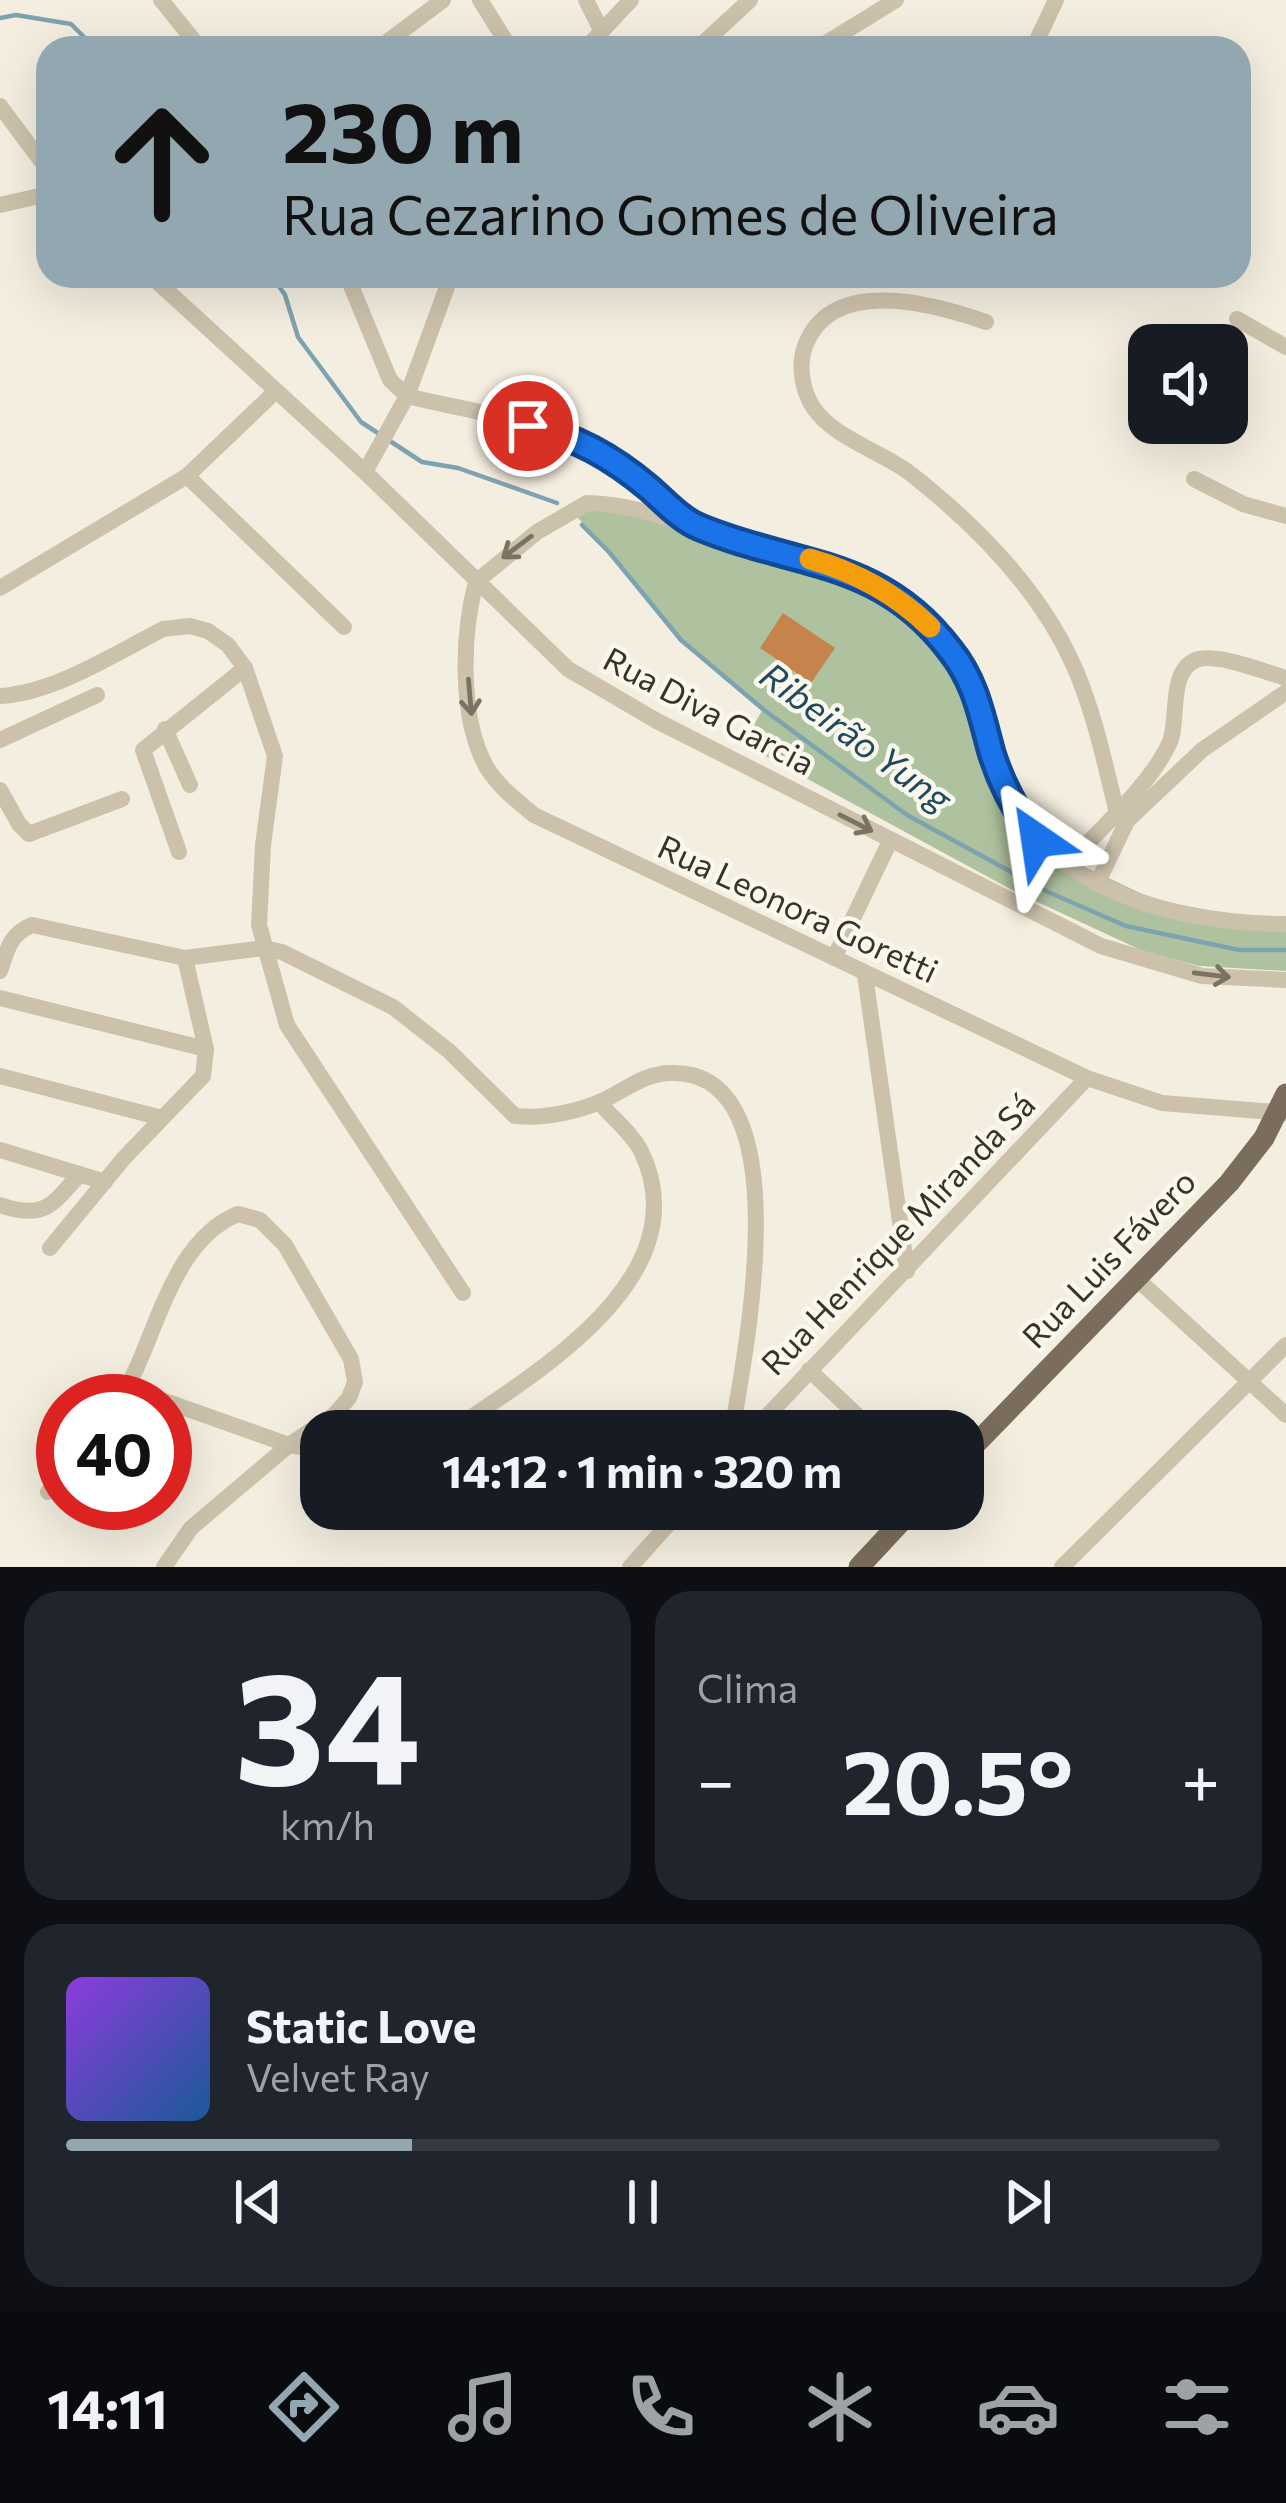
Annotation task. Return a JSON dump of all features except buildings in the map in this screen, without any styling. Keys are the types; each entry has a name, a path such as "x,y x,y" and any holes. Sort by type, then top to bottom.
{"main road":[{"name":"Rua Luis Fávero","path":"984,1435 1229,1183 1284,1106"},
{"path":"859,1567 893,1530"}],"street":[{"path":"161,0 190,36"},
{"path":"395,36 442,0"},
{"path":"480,0 502,36"},
{"path":"586,0 601,30"},
{"path":"596,36 632,0"},
{"path":"711,36 750,0"},
{"path":"838,36 896,0"},
{"path":"1039,36 1056,0"},
{"path":"0,106 36,154"},
{"path":"0,205 36,197"},
{"name":"Rua Diva Garcia","path":"164,288 365,472 568,669 657,721 1072,933 1136,959 1202,976 1286,980"},
{"path":"352,288 390,380 406,396 559,433 587,445 695,526"},
{"path":"365,472 406,396 446,288"},
{"path":"986,322 939,305 902,301 867,302 838,310 816,326 803,350 802,381 814,410 909,472 1015,573 1048,620 1081,682 1122,815"},
{"path":"1237,319 1286,347"},
{"path":"0,589 187,476 276,391"},
{"path":"187,476 344,627"},
{"path":"1194,479 1243,503 1286,516"},
{"path":"476,582 549,524 587,503 695,526 861,577 919,616 948,646 972,685 1015,810 1037,840 1067,865 1097,884 1155,906 1204,918 1286,924"},
{"name":"Rua Leonora Goretti","path":"476,582 466,629 472,726 490,773 534,815 1087,1078 1162,1103 1284,1106"},
{"path":"0,696 17,696 75,673 163,629 178,626 208,631 228,645 245,668 275,756 259,894 265,948 281,1009 296,1043 463,1293"},
{"path":"1097,884 1122,815 1159,765 1176,729 1179,679 1194,661 1219,659 1286,678"},
{"path":"178,852 143,755 145,746 245,668"},
{"path":"1256,670 1265,704"},
{"path":"1067,865 1202,750 1286,692"},
{"path":"0,740 97,694"},
{"path":"165,729 190,785"},
{"path":"1176,729 1202,750"},
{"path":"0,790 29,834 122,799"},
{"path":"834,958 890,841"},
{"path":"0,971 12,940 32,925 185,958 265,948 296,956 393,1007 449,1051 515,1116 551,1115 599,1102 646,1077 689,1073 723,1093 735,1114 754,1178 758,1235 754,1300 736,1410"},
{"path":"50,1248 162,1118 198,1084 205,1070 206,1049 185,958"},
{"path":"865,975 908,1271"},
{"path":"0,998 206,1049"},
{"path":"0,1076 162,1118"},
{"name":"Rua Henrique Miranda Sá","path":"772,1410 1087,1078"},
{"path":"480,1410 599,1322 639,1264 652,1214 649,1172 640,1148 599,1102"},
{"path":"0,1150 105,1182"},
{"path":"0,1205 33,1214 80,1174"},
{"path":"133,1374 196,1242 221,1221 248,1215 260,1220 285,1245 352,1359 355,1382 334,1415 290,1445 191,1528 164,1567"},
{"path":"1136,1278 1286,1415"},
{"path":"1061,1567 1286,1345"},
{"path":"808,1370 851,1410"},
{"path":"192,1411 300,1447"},
{"path":"630,1567 663,1530"}],"green space":[{"path":"593,509 860,580 915,618 959,670 981,733 1042,839 1083,866 1155,900 1286,925 1286,971 1199,966 1143,951 1014,891 743,744 763,709 681,640 573,512"}],"waterway":[{"name":"Ribeirão Yung","path":"0,18 16,15 71,24 83,36"},
{"name":"Ribeirão Yung","path":"280,288 298,337 361,422 422,462 458,468 557,503"},
{"name":"Ribeirão Yung","path":"582,525 681,640 764,710 907,815 1048,892 1126,926 1239,950 1286,950"}],"slow traffic":[{"path":"810,559 861,577 930,627"}],"route":[{"path":"528,426 587,445 695,526 832,565 861,577 919,616 948,646 972,685 1002,780 1015,810 1037,840"}]}
